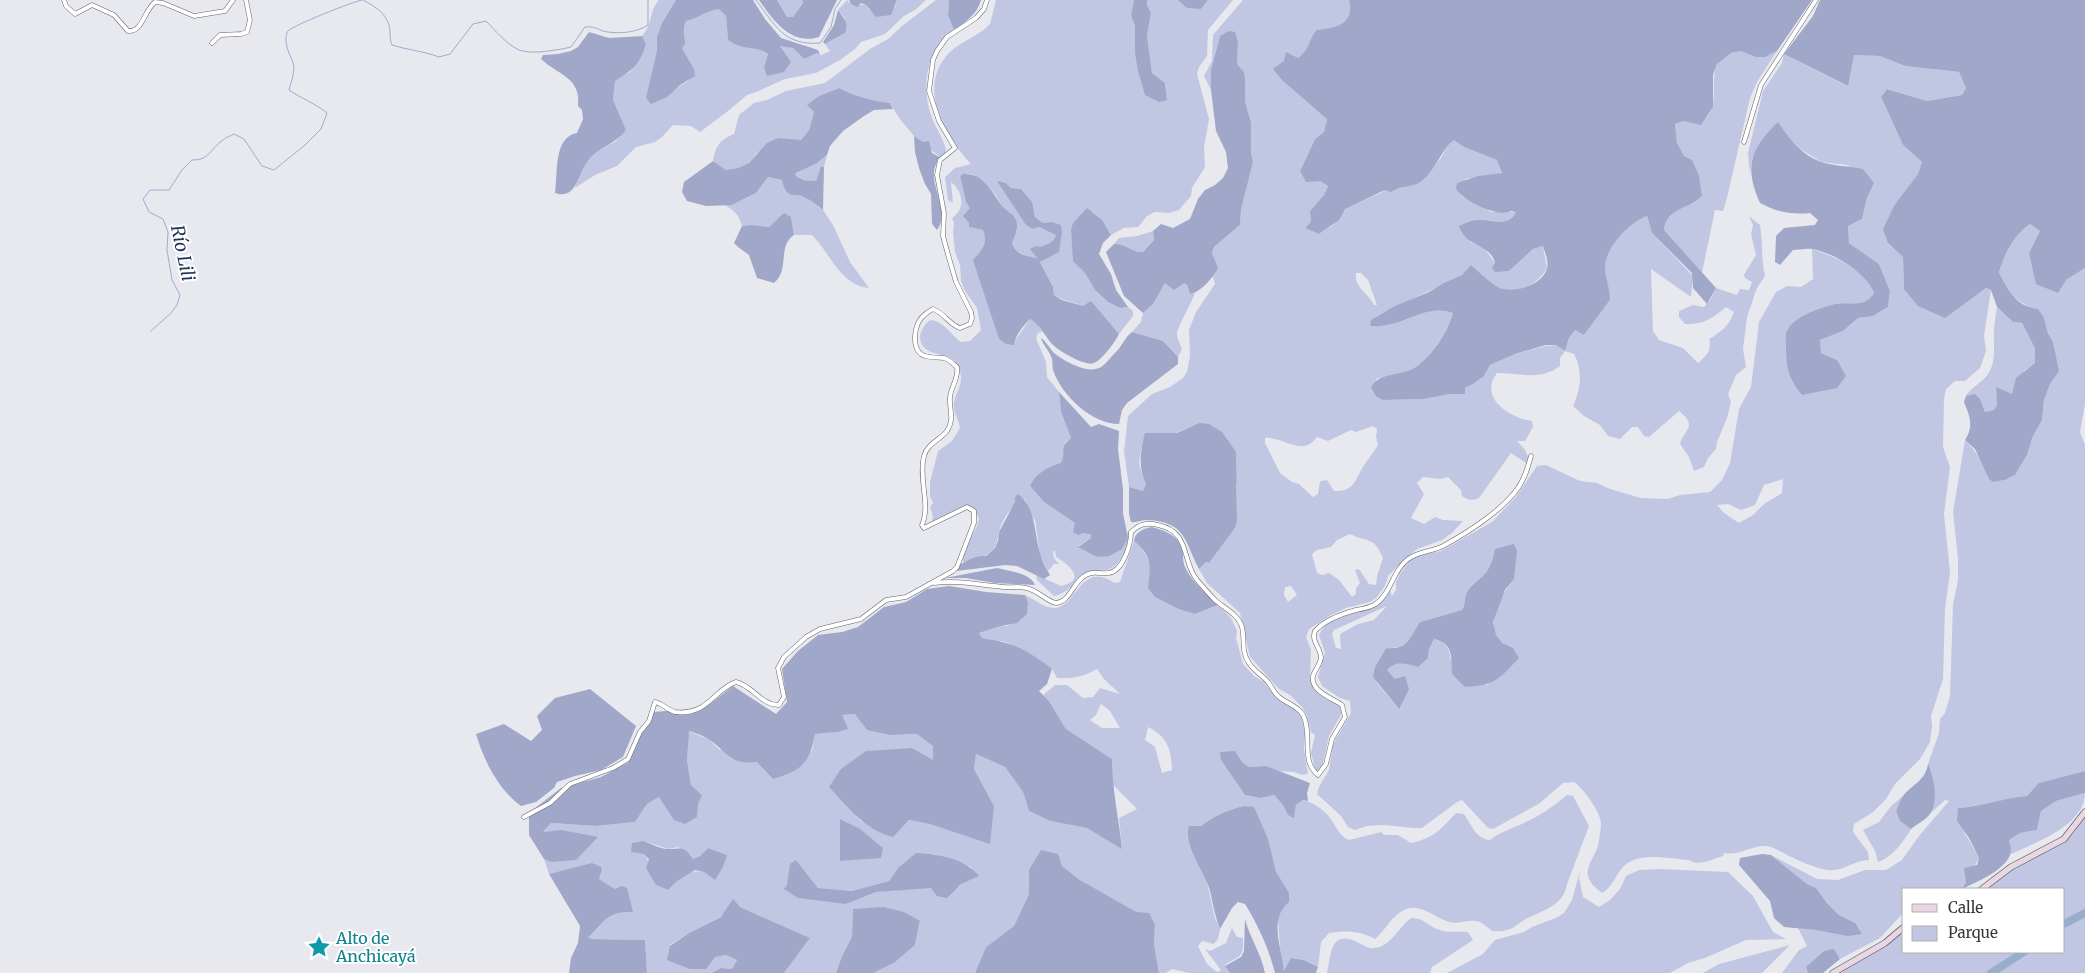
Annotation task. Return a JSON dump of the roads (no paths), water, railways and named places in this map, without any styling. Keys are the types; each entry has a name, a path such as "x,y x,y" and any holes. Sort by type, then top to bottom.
{"street":[{"path":"64,0 71,12 75,14 92,5 114,15 128,31 134,31 138,29 146,11 155,2 163,3 194,16 225,11 234,0"},
{"path":"212,43 220,35 247,32 250,20 246,0"},
{"path":"524,817 550,803 570,784 613,768 628,759 640,732 649,721 655,702 658,702 667,710 686,711 705,706 736,682 750,688 772,705 779,705 784,697 778,668 784,657 806,637 820,629 861,619 886,600 906,597 953,572 957,567 974,523 974,510 967,506 923,527 926,515 924,456 932,444 949,427 952,409 950,395 958,374 957,367 945,358 926,357 920,354 914,336 922,316 933,309 960,328 966,327 972,318 971,312 956,282 943,236 944,213 937,174 938,165 940,160 955,148 939,121 929,91 933,60 937,51 956,30 976,18 984,9 987,0"},
{"path":"1744,142 1761,85 1816,0"},
{"path":"932,583 965,582 1026,588 1038,592 1052,602 1057,603 1068,597 1074,585 1085,575 1096,572 1108,573 1116,570 1124,558 1129,544 1130,532 1137,526 1146,523 1162,526 1179,537 1186,549 1188,565 1197,580 1215,600 1237,618 1242,627 1245,656 1249,663 1257,673 1268,681 1278,696 1303,714 1308,728 1309,764 1318,775 1326,764 1332,739 1345,717 1342,705 1320,693 1313,681 1313,676 1321,656 1314,641 1315,631 1325,622 1377,603 1391,583 1397,570 1416,553 1442,546 1494,514 1517,490 1531,456"},
{"path":"1983,888 2011,867 2064,840 2085,812"},
{"path":"1834,973 1885,943 1902,929"}],"waterway":[{"name":"Río Lili","path":"151,331 171,313 177,305 180,295 172,280 167,250 168,232 163,219 149,212 143,199 150,190 169,190 182,170 192,160 198,160 206,156 224,139 234,134 244,139 262,166 274,170 305,145 321,129 327,113 289,90 294,67 287,46 287,32 311,19 362,0"},
{"name":"Río Lili","path":"363,0 385,16 389,25 392,45 439,57 450,54 473,24 486,21 510,44 519,50 530,52 552,51 571,47 585,27 593,27 613,33 634,31 648,25 648,0"},
{"name":"Río Lili","path":"756,0 782,32 797,41 808,43 820,43 831,27 835,9 841,0"},
{"path":"2065,923 2085,913"},
{"path":"1991,973 2022,953"}],"place":[{"name":"Alto de Anchicayá","path":"319,947"}]}
